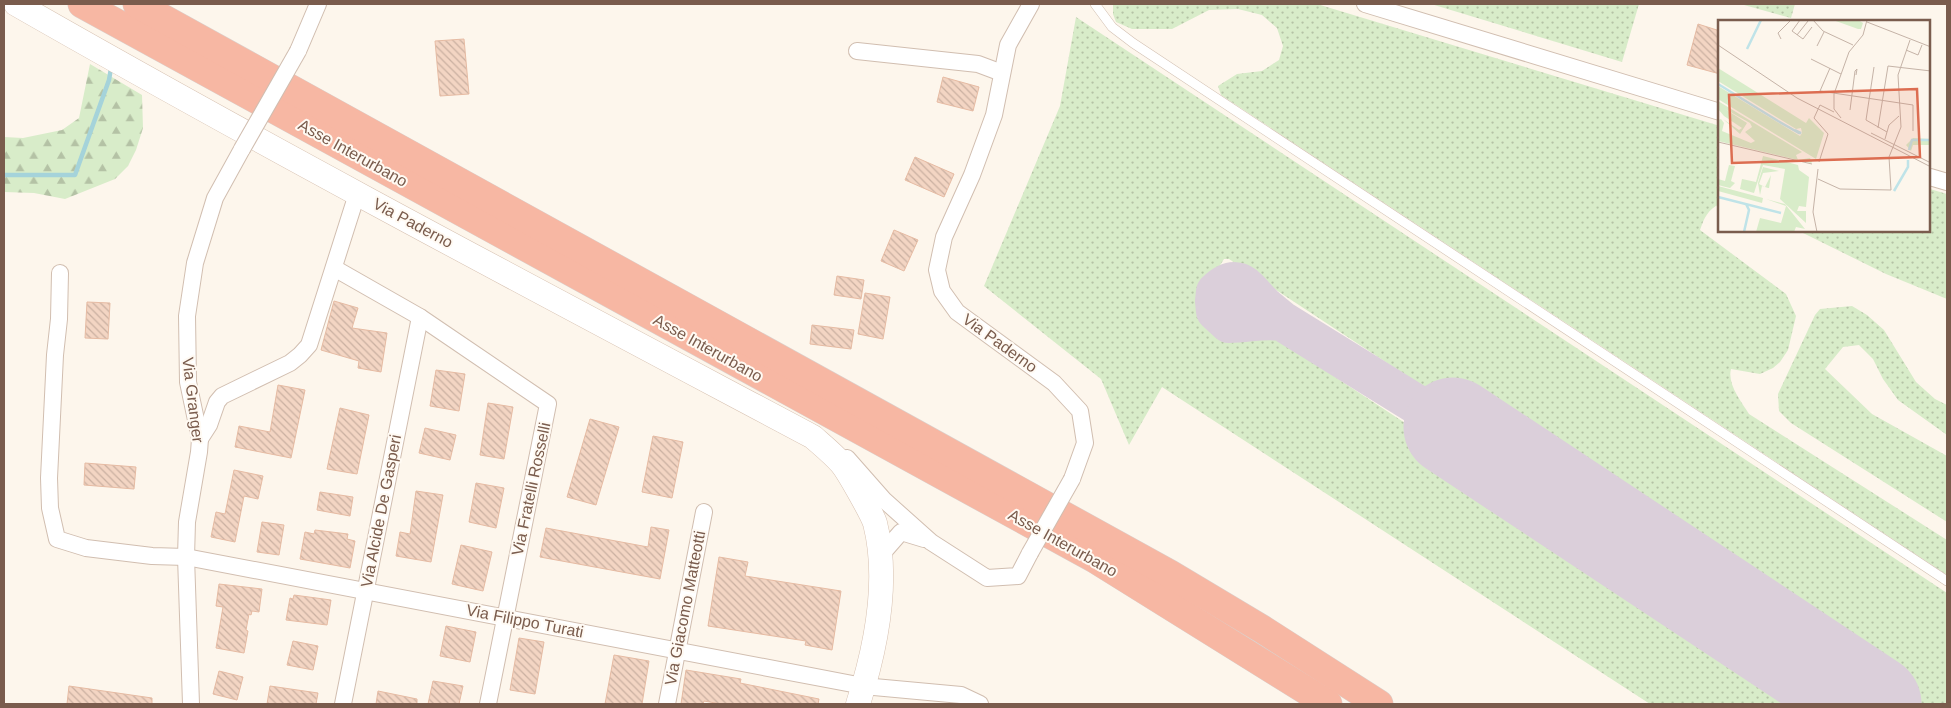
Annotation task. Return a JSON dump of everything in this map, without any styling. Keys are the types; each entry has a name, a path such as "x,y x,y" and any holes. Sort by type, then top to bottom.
{"highway":[{"name":"Asse Interurbano","path":"82,4 1095,560 1328,704"},
{"name":"Asse Interurbano","path":"137,4 1170,574 1262,629 1379,704"}],"street":[{"name":"Via Paderno","path":"16,4 151,81 357,194 813,437 842,464 873,500 931,542 987,578 1018,576 1072,479 1085,443 1080,411 1054,383 958,312 942,291 937,270 944,237 972,175 994,114 1008,45 1031,4"},
{"name":"Via Granger","path":"191,704 186,557 187,522 200,439 188,382 187,316 195,263 215,198 298,51 318,4"},
{"path":"1365,4 1718,111"},
{"path":"857,51 978,64 1002,73"},
{"path":"1931,177 1947,182"},
{"path":"200,439 209,424 216,402 222,396 275,371 300,355 309,345 357,194"},
{"name":"Via Fratelli Rosselli","path":"334,268 420,317 548,404 488,704"},
{"name":"Via Filippo Turati","path":"60,273 49,478 50,508 57,539 86,548 152,556 186,557 677,650 861,695 961,695 980,704"},
{"name":"Via Alcide De Gasperi","path":"343,704 420,317"},
{"name":"Via Paderno","path":"861,695 878,616 880,556 874,522 873,500"},
{"name":"Via Giacomo Matteotti","path":"667,704 704,512"},
{"name":"Via Paderno","path":"874,522 931,542"},
{"path":"880,556 901,532"}],"lane":[{"path":"1094,4 1112,27 1133,42 1947,581"}],"green space":[{"path":"1113,4 1317,4 1718,125 1718,205 1707,214 1700,230 1786,294 1796,316 1788,350 1780,362 1773,368 1760,374 1731,369 1731,381 1736,392 1749,414 1947,540 1947,575 1221,95 1218,86 1237,74 1262,71 1279,60 1283,46 1277,28 1262,15 1238,9 1209,10 1172,29 1132,29 1116,22 1113,14"},
{"path":"1431,4 1639,4 1622,62"},
{"path":"1745,4 1795,4 1791,18"},
{"path":"1076,17 1947,593 1947,704 1906,704 1229,259 1224,259 1208,285 1202,301 1203,316 1206,324 1216,336 1230,341 1238,340 1259,330 1267,332 1831,704 1650,704 1162,387 1129,445 1101,379 984,286 1060,106"},
{"path":"90,64 142,95 143,128 136,150 128,166 115,179 65,199 34,193 4,192 4,137 23,138 62,130 79,118"},
{"path":"1931,189 1947,194 1947,299 1886,274 1801,232 1931,232"},
{"path":"1852,306 1867,315 1884,330 1916,382 1935,399 1947,405 1947,435 1898,400 1883,379 1873,359 1859,345 1843,347 1825,369 1872,414 1947,456 1947,522 1791,423 1779,411 1778,394 1815,315 1820,309"}],"building":[{"path":"1698,24 1718,30 1718,73 1687,65"},
{"path":"464,39 469,94 440,96 435,41"},
{"path":"943,77 979,87 973,111 937,102"},
{"path":"915,157 954,174 944,197 905,180"},
{"path":"894,230 918,240 904,271 881,261"},
{"path":"837,276 864,280 861,299 834,295"},
{"path":"865,293 890,297 883,339 858,334"},
{"path":"334,301 358,308 352,328 387,333 381,372 358,368 359,361 321,350"},
{"path":"87,302 110,303 108,339 85,338"},
{"path":"812,325 854,330 851,349 810,344"},
{"path":"436,370 465,374 459,411 430,406"},
{"path":"278,385 305,390 291,458 235,447 239,426 270,432"},
{"path":"488,403 513,407 504,459 480,455"},
{"path":"340,408 369,415 357,474 327,469"},
{"path":"590,419 619,427 596,505 567,497"},
{"path":"425,428 456,435 450,460 419,453"},
{"path":"653,436 683,442 672,498 642,492"},
{"path":"85,463 136,467 134,489 84,485"},
{"path":"234,470 263,476 258,499 244,496 235,542 211,537 216,512 225,514"},
{"path":"476,483 504,488 496,528 469,522"},
{"path":"416,491 443,495 431,562 396,556 400,532 410,534"},
{"path":"320,492 353,497 350,516 317,510"},
{"path":"262,522 284,525 279,555 257,552"},
{"path":"651,527 669,530 660,579 540,557 546,528 648,547"},
{"path":"315,530 348,534 347,539 355,541 350,568 300,559 305,532 314,534"},
{"path":"461,545 492,552 483,591 452,584"},
{"path":"719,557 748,562 745,576 841,591 832,650 805,645 806,641 708,626"},
{"path":"219,584 262,589 259,612 252,611 251,615 249,614 244,653 216,648 223,607 216,606"},
{"path":"294,595 331,600 327,625 286,620 290,598 293,599"},
{"path":"446,626 476,632 470,662 440,656"},
{"path":"519,638 544,642 535,694 510,690"},
{"path":"293,641 318,646 313,670 287,665"},
{"path":"614,655 649,661 642,704 605,704"},
{"path":"686,670 741,679 740,683 819,699 818,704 721,704 704,701 703,704 681,704"},
{"path":"219,671 243,677 237,700 213,694"},
{"path":"433,681 463,686 459,704 428,704"},
{"path":"69,686 152,698 152,704 67,704"},
{"path":"270,686 318,693 316,704 267,704"},
{"path":"378,691 417,699 417,704 376,704"}],"waterway":[{"path":"4,175 75,175 109,80 111,68"}],"taxiway":[{"path":"1282,321 1268,320 1229,323 1216,311 1216,292 1231,282 1243,285 1282,321 1453,427"}],"runway":[{"path":"1453,427 1872,704"}]}
